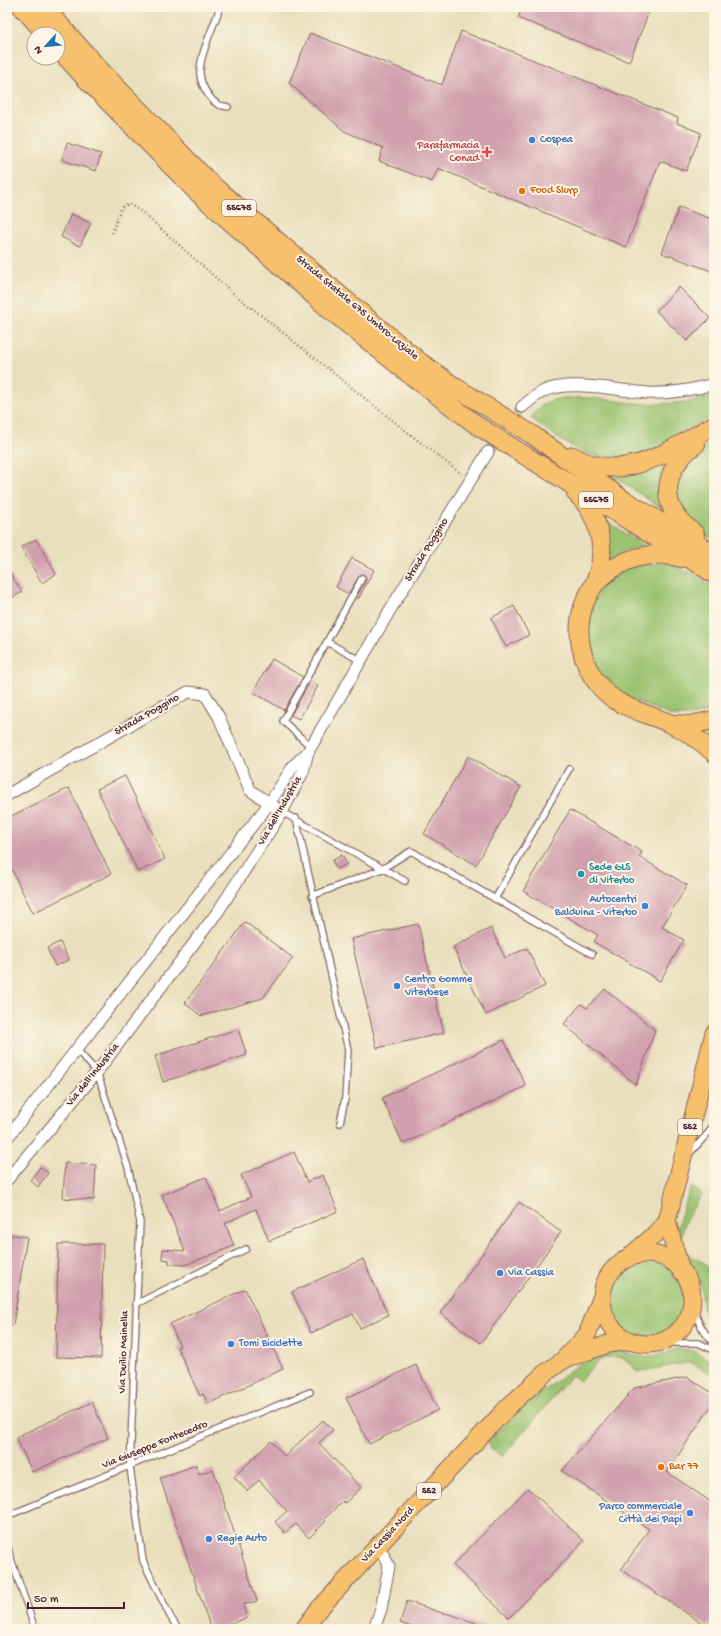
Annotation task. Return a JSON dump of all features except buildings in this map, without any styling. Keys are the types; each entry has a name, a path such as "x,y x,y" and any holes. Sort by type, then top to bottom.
{"highway":[{"path":"22,7 39,26"},
{"name":"Strada Statale 675 Umbro-Laziale","path":"44,7 98,68 209,182 340,296 420,362 454,387 531,434 624,500 714,554"},
{"name":"Strada Statale 675 Umbro-Laziale","path":"66,57 197,192 329,309 443,400 478,426 714,574"},
{"path":"531,434 588,463 600,466 625,467 642,463 659,456 714,425"},
{"path":"478,426 568,487 585,504 597,524 602,548 599,573 584,606 580,631 583,654 591,675 598,685 614,701 636,712 670,723 690,725 714,720"},
{"path":"714,434 696,444 682,455 672,470 668,489 669,498 676,515 683,524 714,551"},
{"path":"594,584 614,566 639,556 662,554 673,555 695,563"},
{"path":"670,723 694,737 714,753"}],"main road":[{"name":"SS2","path":"681,1271 672,1245 667,1221 714,1033"},
{"name":"SS2","path":"628,1258 647,1254 656,1255 673,1262 689,1283 691,1298 690,1311 682,1328 675,1335 658,1343 639,1344 630,1341 614,1331 609,1324 602,1306 603,1286 613,1270 652,1237 667,1221"},
{"name":"Via Cassia Nord","path":"304,1629 318,1610 507,1408 544,1374 562,1361 587,1335 602,1296"},
{"name":"Via Cassia Nord","path":"562,1361 608,1344 630,1341"}],"street":[{"path":"522,407 532,398 546,390 564,386 649,393 677,392 714,384"},
{"name":"Strada Poggino","path":"310,750 390,610 488,452"},
{"name":"Strada Poggino","path":"7,795 188,692 205,694 219,717 250,790 282,812"},
{"name":"Via dell'Industria","path":"7,1138 269,804 294,765 310,750"},
{"name":"Via dell'Industria","path":"7,1180 97,1072 219,910 282,812 303,772 310,750"},
{"path":"374,1629 380,1609 389,1566 379,1546"}],"lane":[{"path":"220,7 204,51 200,70 206,92 219,105 228,107"},
{"path":"310,750 283,721 362,578"},
{"path":"327,642 361,661"},
{"path":"495,899 569,769"},
{"path":"282,812 296,818 405,881"},
{"path":"296,818 312,896 348,1050 345,1099 340,1123"},
{"path":"312,896 382,869 411,851 592,954"},
{"path":"77,1050 97,1072"},
{"name":"Via Duilio Mainella","path":"97,1072 128,1167 140,1222 130,1467 143,1561 178,1629"},
{"path":"682,1162 709,1132 714,1123"},
{"path":"136,1304 246,1249"},
{"path":"691,1298 698,1321 708,1338 714,1342"},
{"path":"658,1343 698,1343 714,1350"},
{"name":"Via Giuseppe Fontecedro","path":"7,1516 130,1467 310,1392"},
{"path":"7,1542 9,1553 35,1629"}],"path":[{"path":"112,233 121,208 129,204 143,213 239,298 421,443 470,480"}],"green space":[{"path":"714,396 714,416 652,452 627,458 611,458 583,452 557,437 531,418 541,406 551,401 564,398 578,397 658,404 690,401"},
{"path":"714,441 714,541 693,524 685,514 677,493 678,482 683,470 697,453"},
{"path":"671,455 667,512 607,472"},
{"path":"603,519 645,546 626,551 607,561"},
{"path":"670,563 714,585 714,711 690,716 672,716 619,694 604,680 590,652 587,631 591,609 601,587 631,565"},
{"path":"714,727 714,746 697,733"},
{"path":"691,1187 702,1194 688,1216 682,1232 682,1240 684,1248 689,1255 705,1264 710,1272 714,1296 714,1328 706,1317 704,1311 700,1282 697,1275 686,1261 679,1247 677,1234 679,1224"},
{"path":"646,1261 661,1264 673,1272 681,1284 684,1299 681,1314 673,1326 661,1334 646,1337 631,1334 619,1326 611,1314 608,1299 611,1284 619,1272 631,1264"},
{"path":"679,1348 696,1352 714,1363 714,1376 691,1362 637,1372 622,1358 607,1358 600,1361 586,1373 580,1381 572,1375 503,1456 491,1448 488,1441 527,1404 591,1355 618,1351 645,1357 666,1353"}],"tunnel":[{"path":"488,452 522,407"}],"place":[{"name":"Cospea","path":"532,140"},
{"name":"Parafarmacia Conad","path":"487,152"},
{"name":"Food Slurp","path":"522,191"},
{"name":"Sede GLS di Viterbo","path":"581,874"},
{"name":"Autocentri Balduina - Viterbo","path":"645,906"},
{"name":"Centro Gomme Viterbese","path":"397,986"},
{"name":"Via Cassia","path":"500,1273"},
{"name":"Tomi Biciclette","path":"231,1344"},
{"name":"Bar 77","path":"661,1467"},
{"name":"Parco commerciale Città dei Papi","path":"690,1513"},
{"name":"Regie Auto","path":"209,1539"}]}
